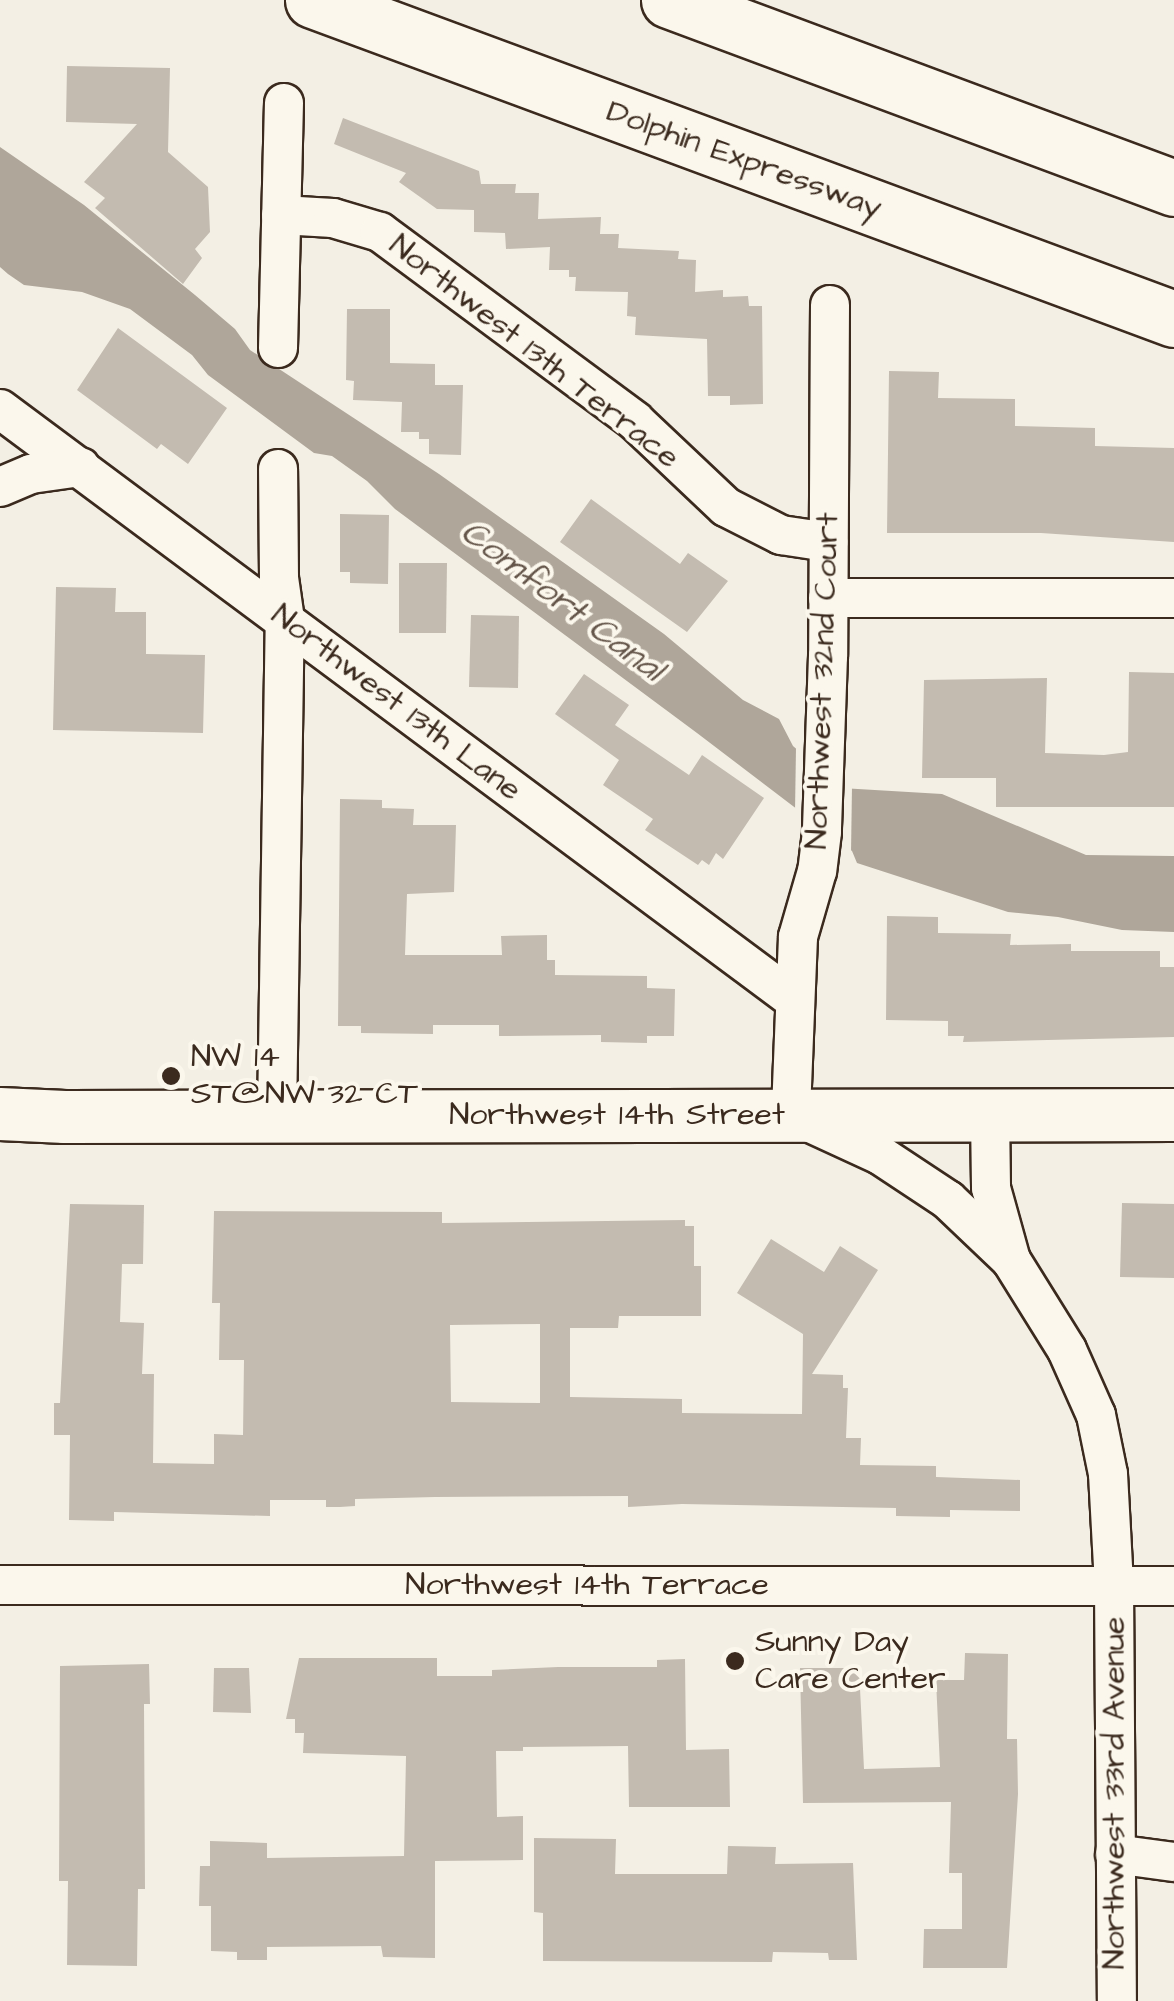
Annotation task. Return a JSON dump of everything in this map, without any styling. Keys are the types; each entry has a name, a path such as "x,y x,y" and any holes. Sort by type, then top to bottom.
{"highway":[{"name":"Dolphin Expressway","path":"314,0 1174,319"},
{"path":"669,0 1174,188"},
{"path":"986,249 1174,339"}],"street":[{"path":"278,348 284,103"},
{"name":"Northwest 13th Terrace","path":"281,215 333,218 380,232 635,421 726,507 781,535 828,542"},
{"name":"Northwest 32nd Court","path":"791,1114 792,998 798,937 817,871 822,832 830,305"},
{"name":"Northwest 13th Lane","path":"0,409 792,998"},
{"path":"0,488 31,474 81,467"},
{"path":"276,1116 284,620 279,578 278,470"},
{"path":"828,598 1174,598"},
{"name":"Northwest 14th Street","path":"0,1114 1174,1115"},
{"path":"791,1114 896,1166 948,1200 1011,1260"},
{"path":"990,1115 992,1188 1011,1260"},
{"name":"Northwest 33rd Avenue","path":"1011,1260 1059,1334 1096,1415 1108,1474 1114,1585 1116,2001"},
{"name":"Northwest 14th Terrace","path":"0,1584 1174,1586"},
{"path":"1115,1854 1174,1862"}],"water":[{"name":"Comfort Canal","path":"0,147 84,205 195,295 235,329 250,350 439,474 664,634 743,700 779,719 793,746 841,788 942,794 1086,855 1174,856 1174,932 1122,930 1008,912 857,863 852,851 395,509 367,481 332,456 314,453 208,375 192,355 130,309 82,292 24,285 8,274 0,267"}],"pier":[{"path":"796,747 852,786 851,853 795,812"}],"building":[{"path":"67,66 170,68 168,152 208,187 210,232 195,249 202,258 183,284 95,208 105,198 84,182 137,124 66,122"},
{"path":"343,118 479,171 481,184 516,184 515,193 539,193 538,219 601,217 600,234 619,234 618,248 679,251 678,259 696,260 695,292 723,290 723,297 748,296 749,306 762,306 763,404 730,405 730,396 708,396 707,339 635,335 636,317 627,316 628,292 575,291 576,277 569,277 569,270 549,270 550,247 506,249 505,233 474,232 474,210 437,209 399,182 406,173 334,144"},
{"path":"347,309 390,309 390,363 435,364 435,385 463,385 461,455 429,454 429,439 419,439 419,432 401,432 402,402 353,400 354,381 346,380"},
{"path":"118,328 227,408 188,464 161,444 157,449 77,390"},
{"path":"889,371 939,372 938,398 1015,399 1015,426 1095,428 1095,446 1174,448 1174,542 1041,533 887,533"},
{"path":"591,499 680,564 688,553 728,581 687,632 560,542"},
{"path":"340,514 389,515 388,584 350,583 350,572 340,572"},
{"path":"399,563 447,563 446,633 399,633"},
{"path":"56,587 116,588 115,612 146,612 146,654 205,655 203,733 53,730"},
{"path":"471,615 519,616 518,688 469,687"},
{"path":"1129,672 1174,673 1174,807 996,807 996,778 922,778 924,680 1047,678 1045,753 1104,755 1128,752"},
{"path":"584,674 629,705 615,725 689,775 702,755 764,798 723,859 716,853 709,865 702,860 698,865 645,830 653,819 603,785 619,760 555,714"},
{"path":"340,799 382,800 382,808 414,809 413,825 456,825 454,892 407,894 405,955 502,955 501,936 547,935 547,960 555,960 555,975 647,976 647,988 675,989 674,1036 647,1036 647,1043 601,1042 601,1035 499,1036 499,1025 433,1025 433,1034 361,1033 361,1026 338,1026"},
{"path":"887,916 938,917 938,933 1011,934 1010,945 1071,944 1071,951 1160,951 1160,967 1174,967 1174,1037 963,1042 964,1036 948,1036 948,1021 886,1020"},
{"path":"1122,1203 1174,1204 1174,1278 1120,1277"},
{"path":"70,1204 144,1205 143,1264 122,1264 120,1322 144,1323 142,1374 154,1374 153,1463 214,1464 214,1434 243,1435 244,1360 219,1360 220,1303 212,1303 214,1211 442,1212 442,1223 685,1220 685,1226 694,1226 694,1266 701,1266 701,1316 619,1316 618,1328 570,1328 570,1397 682,1399 682,1413 802,1414 803,1334 737,1293 771,1239 824,1272 840,1246 878,1270 812,1374 843,1375 843,1388 848,1388 846,1438 861,1438 860,1465 936,1466 936,1477 1020,1480 1020,1511 950,1510 950,1517 896,1516 896,1508 682,1504 628,1507 628,1496 435,1497 355,1499 355,1506 340,1507 326,1507 326,1500 270,1500 270,1516 114,1512 114,1521 69,1520 70,1435 54,1435 54,1403 60,1403","holes":["540,1324 540,1403 451,1402 450,1325"]},
{"path":"965,1653 1008,1654 1007,1739 1017,1739 1018,1794 1007,1968 923,1968 924,1929 962,1929 962,1873 949,1873 951,1802 803,1803 800,1668 859,1668 864,1769 940,1767 936,1680 964,1680"},
{"path":"299,1658 437,1658 437,1676 492,1676 492,1670 558,1667 657,1667 657,1660 685,1659 686,1750 729,1749 730,1807 629,1807 628,1746 496,1751 497,1817 523,1816 523,1860 435,1861 435,1958 383,1957 381,1946 267,1947 267,1960 237,1960 237,1952 211,1951 211,1906 199,1906 200,1866 210,1866 210,1841 267,1843 267,1858 404,1856 406,1756 303,1753 304,1733 295,1733 295,1719 286,1719"},
{"path":"149,1664 150,1704 144,1704 145,1889 138,1889 137,1966 67,1965 68,1881 59,1881 60,1666"},
{"path":"214,1668 249,1668 251,1713 213,1712"},
{"path":"534,1838 616,1839 615,1874 727,1874 728,1846 776,1847 775,1864 853,1863 857,1960 829,1960 828,1953 773,1952 772,1962 543,1961 543,1913 534,1912"}],"place":[{"name":"NW 14 ST@NW 32 CT","path":"171,1076"},
{"name":"Sunny Day Care Center","path":"735,1661"}]}
